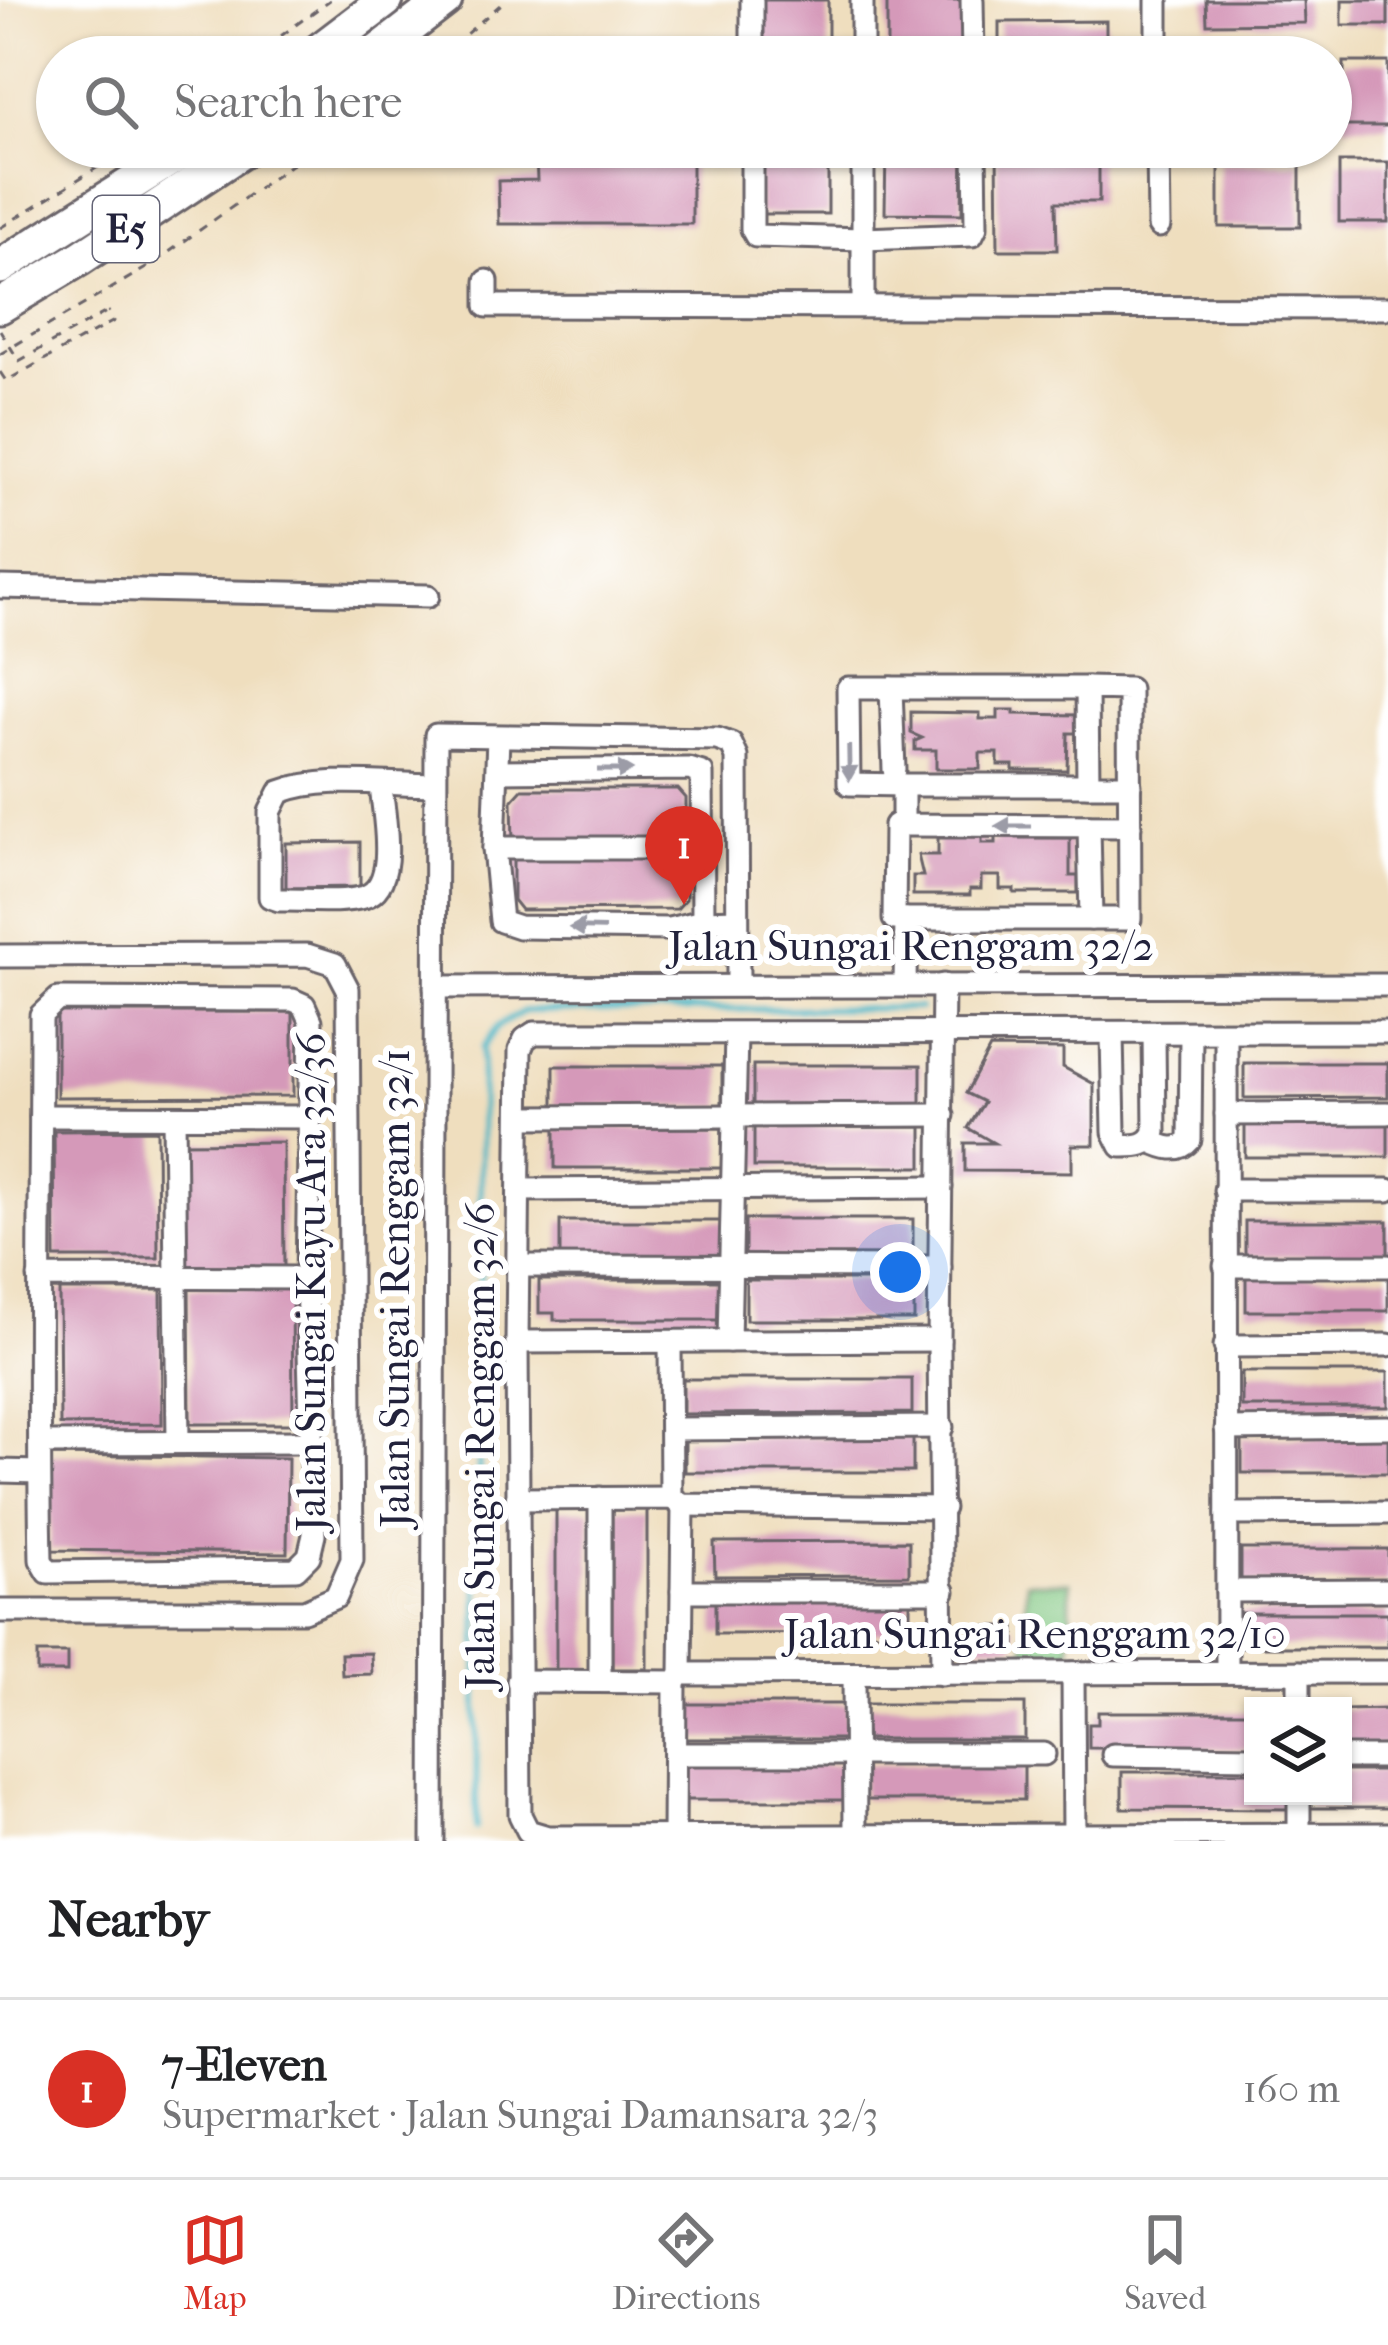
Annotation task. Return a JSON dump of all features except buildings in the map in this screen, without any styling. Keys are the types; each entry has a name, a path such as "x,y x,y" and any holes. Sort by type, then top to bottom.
{"highway":[{"path":"339,36 386,0"},
{"path":"398,36 445,0"},
{"name":"E5","path":"0,267 156,168"},
{"name":"E5","path":"0,306 80,260 217,168"}],"street":[{"path":"752,0 752,36"},
{"path":"862,0 862,36"},
{"path":"972,0 973,36"},
{"path":"1157,0 1157,36"},
{"path":"752,168 756,236 863,239 972,235 976,227 975,168"},
{"path":"862,168 863,306"},
{"path":"1158,168 1159,226"},
{"path":"487,281 487,306 1388,308"},
{"path":"0,587 428,596"},
{"path":"896,825 894,919 1029,911 1130,919 1130,785 1130,689 848,688 849,784 898,778 1130,785"},
{"path":"891,688 904,825 1130,826"},
{"path":"1087,688 1088,785"},
{"name":"Jalan Sungai Renggam 32/1","path":"433,1841 436,735 498,737"},
{"path":"737,920 668,929 519,927 501,921 494,848 498,737 717,739 731,745 737,757 738,983"},
{"path":"499,771 702,773 703,921"},
{"path":"381,785 387,868 382,884 365,897 270,897 270,812 280,791 298,785 381,785 434,785"},
{"path":"1089,826 1090,919"},
{"path":"494,848 705,848"},
{"path":"905,984 906,919"},
{"name":"Jalan Sungai Kayu Ara 32/36","path":"0,956 307,955 335,964 348,989 352,1560 336,1597 304,1611 0,1611"},
{"path":"942,1674 943,985"},
{"name":"Jalan Sungai Renggam 32/2","path":"435,987 1388,985"},
{"path":"58,999 293,1000 304,1005 311,1021 307,1278 314,1534 309,1556 296,1569 48,1572 41,1560 41,1116 41,1015 58,999"},
{"path":"729,1341 736,1034 1388,1032"},
{"name":"Jalan Sungai Renggam 32/6","path":"674,1837 548,1838 527,1831 521,1823 520,1050 534,1033 736,1034"},
{"path":"1112,1034 1114,1132 1121,1146 1140,1146 1151,1141 1155,1132 1154,1034"},
{"path":"1151,1141 1172,1149 1190,1139 1191,1034"},
{"path":"1226,1034 1227,1672"},
{"path":"1226,1114 1388,1113"},
{"path":"520,1117 943,1115"},
{"path":"41,1116 310,1117"},
{"path":"174,1117 178,1442"},
{"path":"519,1190 941,1187"},
{"path":"1225,1190 1388,1190"},
{"path":"517,1266 940,1267"},
{"path":"1225,1266 1388,1266"},
{"path":"39,1277 307,1278"},
{"path":"517,1342 939,1340"},
{"path":"670,1342 682,1592 674,1837 1388,1834"},
{"path":"1225,1346 1388,1345"},
{"path":"671,1429 942,1426"},
{"path":"1226,1429 1388,1427"},
{"path":"40,1443 311,1442"},
{"path":"0,1472 39,1472"},
{"path":"600,1498 600,1682"},
{"path":"517,1499 943,1508"},
{"path":"1227,1514 1388,1513"},
{"path":"1227,1591 1388,1590"},
{"path":"682,1592 944,1591"},
{"path":"1299,1672 1299,1697"},
{"name":"Jalan Sungai Renggam 32/10","path":"518,1681 1388,1672"},
{"path":"1073,1673 1074,1838"},
{"path":"854,1674 855,1836"},
{"path":"675,1754 1044,1754"},
{"path":"1113,1755 1244,1757"},
{"path":"1352,1757 1388,1756"},
{"path":"1300,1805 1300,1834"}],"path":[{"path":"281,36 330,0"},
{"path":"464,36 506,0"},
{"path":"0,228 96,168"},
{"path":"0,354 151,265 287,168"},
{"path":"0,330 19,361 108,311 114,320 6,381 0,372"}],"green space":[{"path":"1026,1582 1070,1582 1070,1652 1025,1652"}],"waterway":[{"path":"476,1828 482,1048 498,1026 524,1011 919,1008"}],"place":[{"name":"7-Eleven","path":"684,905"}]}
